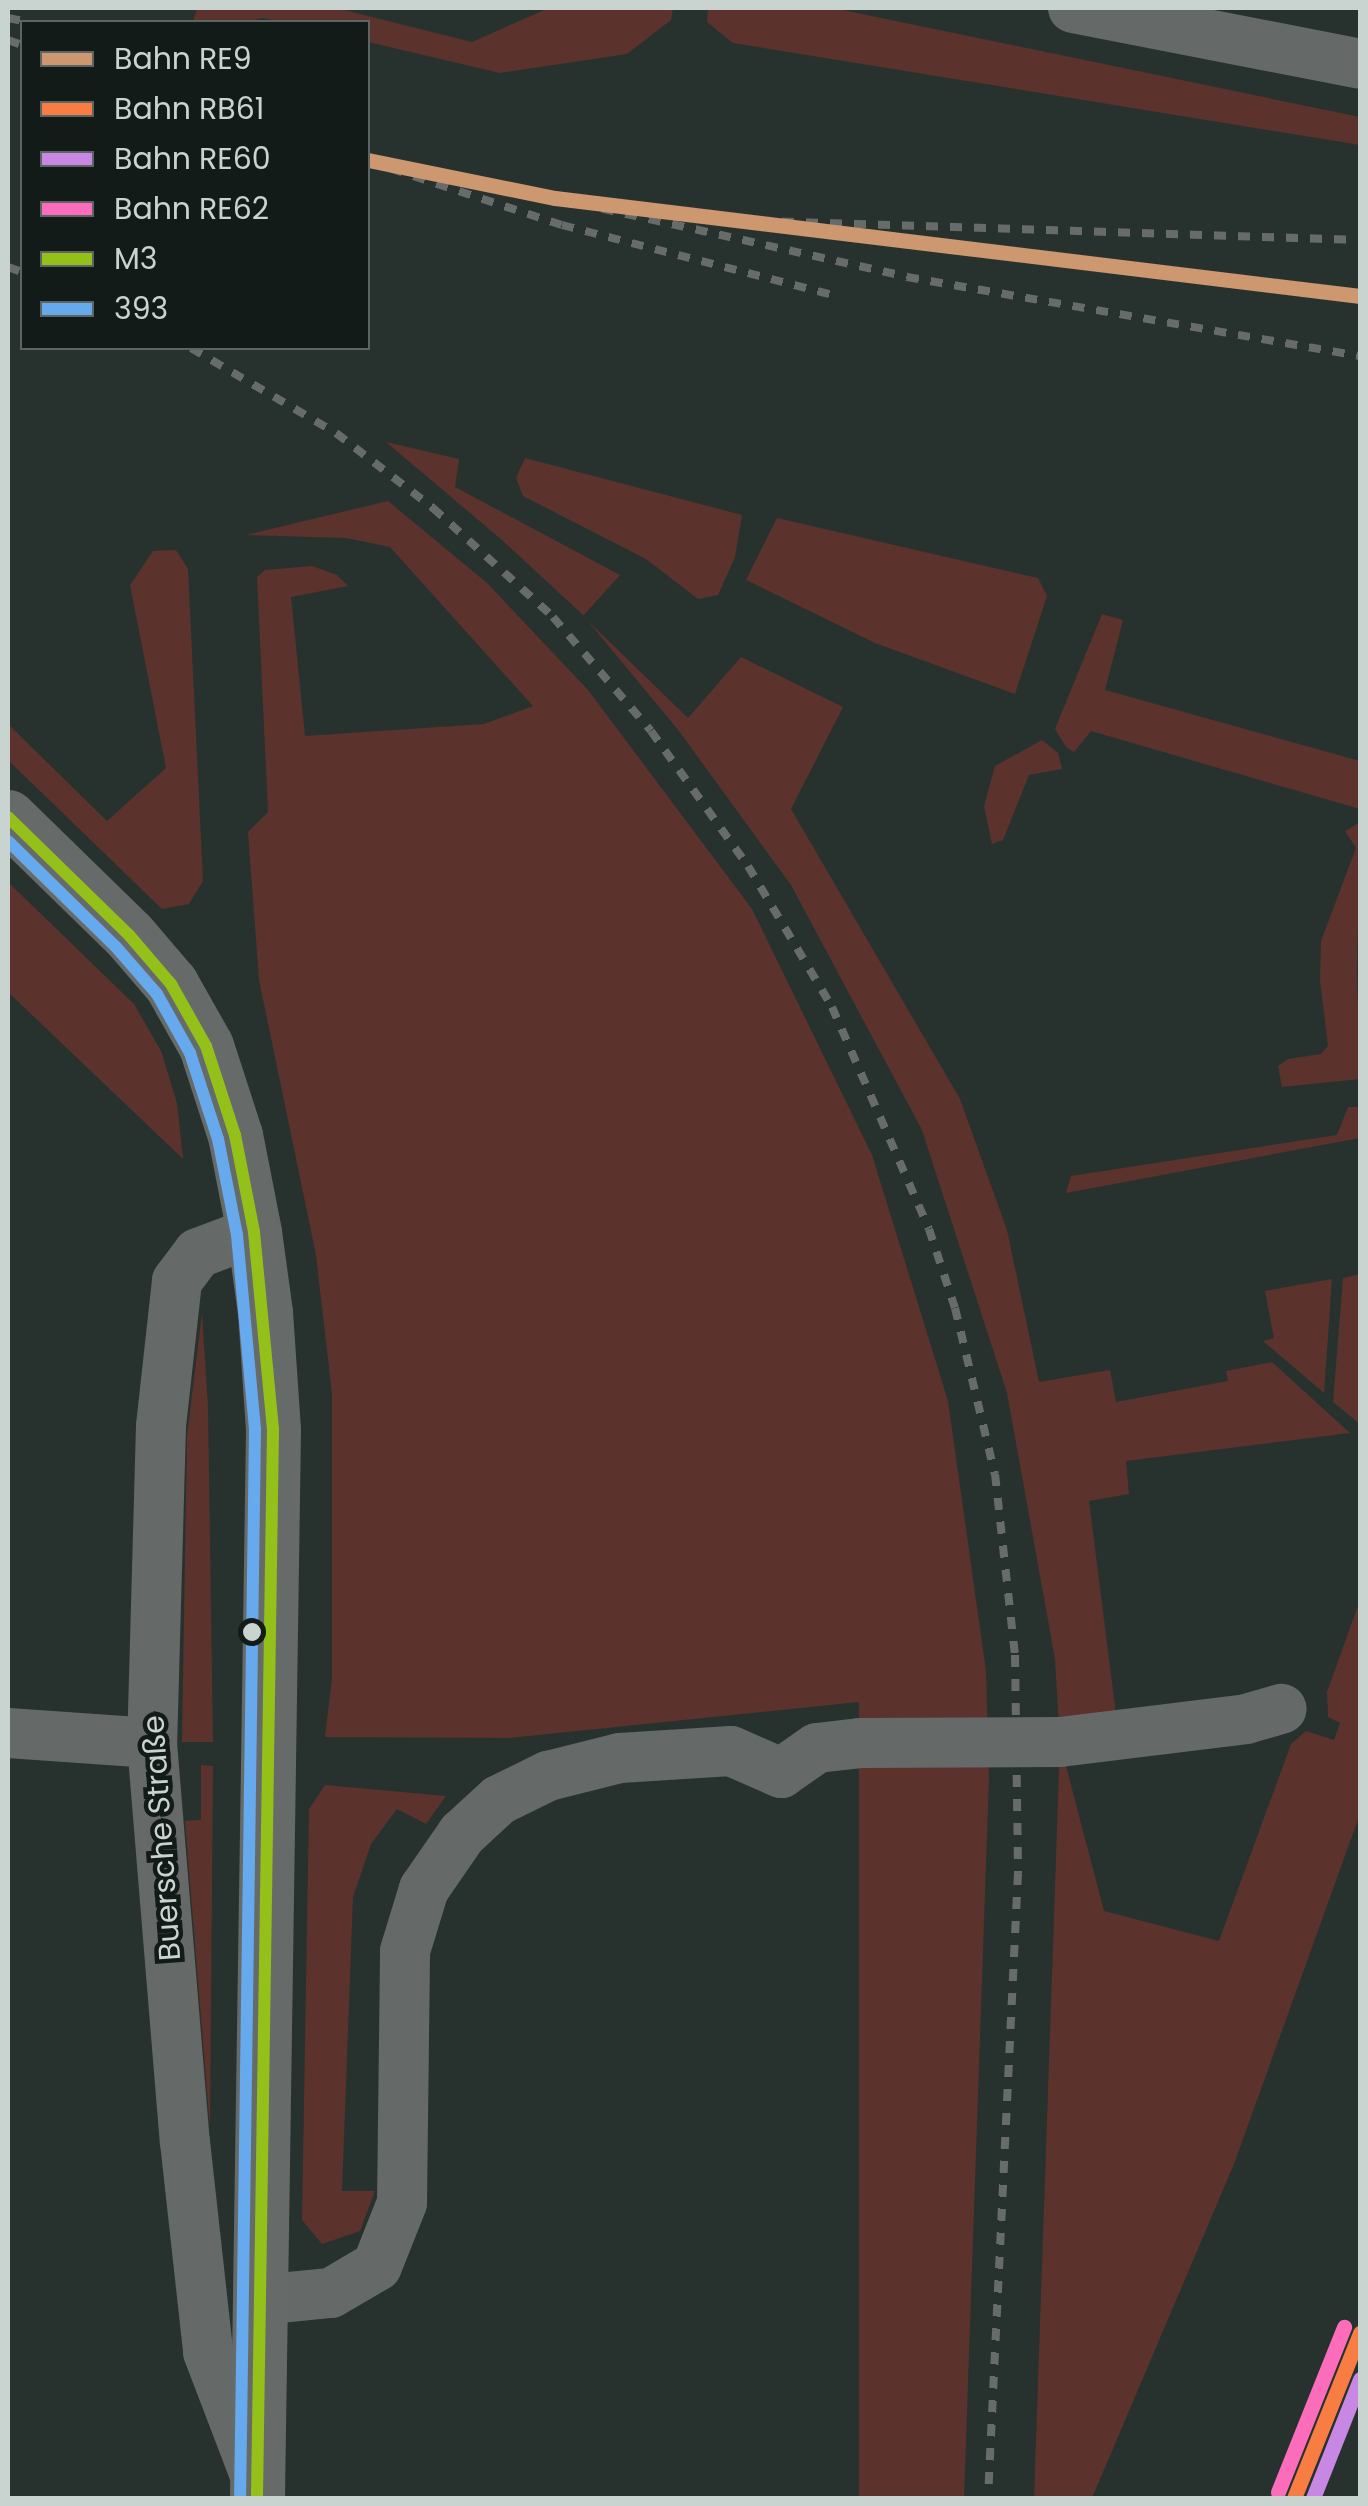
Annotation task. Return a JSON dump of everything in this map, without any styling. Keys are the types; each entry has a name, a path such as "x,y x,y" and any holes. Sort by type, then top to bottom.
{"main road":[{"name":"Buersche Straße","path":"8,817 130,936 171,984 206,1046 236,1135 254,1232 265,1312 272,1430 257,2489"}],"street":[{"path":"1073,8 1360,64"},
{"name":"Buersche Straße","path":"254,1232 198,1253 177,1280 161,1426 152,1742 185,2142 208,2352 257,2489"},
{"path":"259,2300 331,2292 377,2266 402,2203 405,1951 424,1890 474,1823 499,1800 548,1776 620,1758 731,1751 781,1774 817,1748 860,1743 1060,1742 1246,1720 1282,1708"},
{"path":"8,1734 152,1742"}],"shaded area":[{"path":"197,8 336,8 472,42 549,8 673,8 671,20 627,54 500,73 370,42 370,20 194,20"},
{"path":"708,8 833,8 1360,117 1360,145 733,43 707,22"},
{"path":"386,442 459,459 455,487 620,575 583,616 502,540"},
{"path":"525,458 742,515 735,557 718,595 698,599 646,559 523,496 516,478"},
{"path":"388,501 487,583 588,690 752,909 872,1155 948,1401 986,1671 989,1778 964,2498 859,2498 859,1702 509,1738 325,1737 332,1679 332,1394 316,1255 259,980 248,832 268,812 257,577 265,570 312,566 337,575 348,586 291,597 305,736 484,724 533,706 390,547 346,538 246,535"},
{"path":"777,518 1038,578 1047,596 1015,694 875,643 746,580"},
{"path":"176,550 188,569 203,881 189,904 162,909 8,760 8,724 107,821 166,768 130,585 153,551"},
{"path":"1102,614 1123,620 1105,690 1360,761 1360,809 1091,731 1074,752 1066,747 1055,729"},
{"path":"587,620 688,718 741,657 843,707 791,809 960,1099 1007,1230 1039,1382 1110,1370 1116,1402 1228,1381 1226,1371 1272,1362 1350,1433 1126,1461 1129,1494 1089,1501 1119,1738 1060,1743 1104,1911 1219,1941 1291,1744 1306,1731 1334,1740 1340,1723 1328,1717 1327,1692 1360,1600 1360,1814 1234,2164 1092,2498 1034,2498 1060,1742 1055,1659 1007,1393 922,1130 791,885 679,731"},
{"path":"1042,740 1058,753 1062,769 1029,775 1003,840 992,844 984,806 995,766"},
{"path":"1360,822 1360,1079 1282,1087 1278,1066 1288,1059 1321,1054 1328,1046 1320,980 1321,941 1356,848 1345,831"},
{"path":"8,882 134,1004 161,1051 177,1103 183,1159 8,992"},
{"path":"1348,1107 1360,1107 1360,1138 1066,1193 1071,1176 1337,1135"},
{"path":"1360,1274 1360,1424 1333,1402 1343,1278"},
{"path":"1332,1279 1324,1393 1263,1341 1274,1338 1265,1291"},
{"path":"202,1313 208,1408 213,1742 182,1742 187,1436"},
{"path":"201,1765 213,1766 210,2128 185,1821 201,1820"},
{"path":"325,1785 446,1796 426,1824 397,1809 371,1844 353,1897 342,2191 375,2191 360,2231 322,2244 302,2220 309,1809"}],"railway":[{"path":"8,18 20,20"},
{"path":"8,40 20,44"},
{"path":"370,162 562,225 833,295"},
{"path":"555,198 907,277 1360,356"},
{"path":"734,220 1360,240"},
{"path":"8,267 20,271"},
{"path":"194,350 336,433 433,508 553,617 651,731 748,866 832,1007 929,1229 955,1308 995,1474 1015,1655 1018,1873 988,2498"}],"rail line":[{"name":"RE9","path":"370,160 555,198 1360,296"},
{"name":"RE62","path":"1278,2492 1344,2327"},
{"name":"RB61","path":"1294,2498 1360,2333"},
{"name":"RE60","path":"1313,2498 1360,2379"}],"transit line":[{"name":"M3","path":"8,817 129,935 171,984 206,1046 235,1135 254,1232 273,1430 257,2498"},
{"name":"393","path":"8,841 116,947 157,994 190,1053 218,1139 237,1235 255,1430 240,2498"}]}
